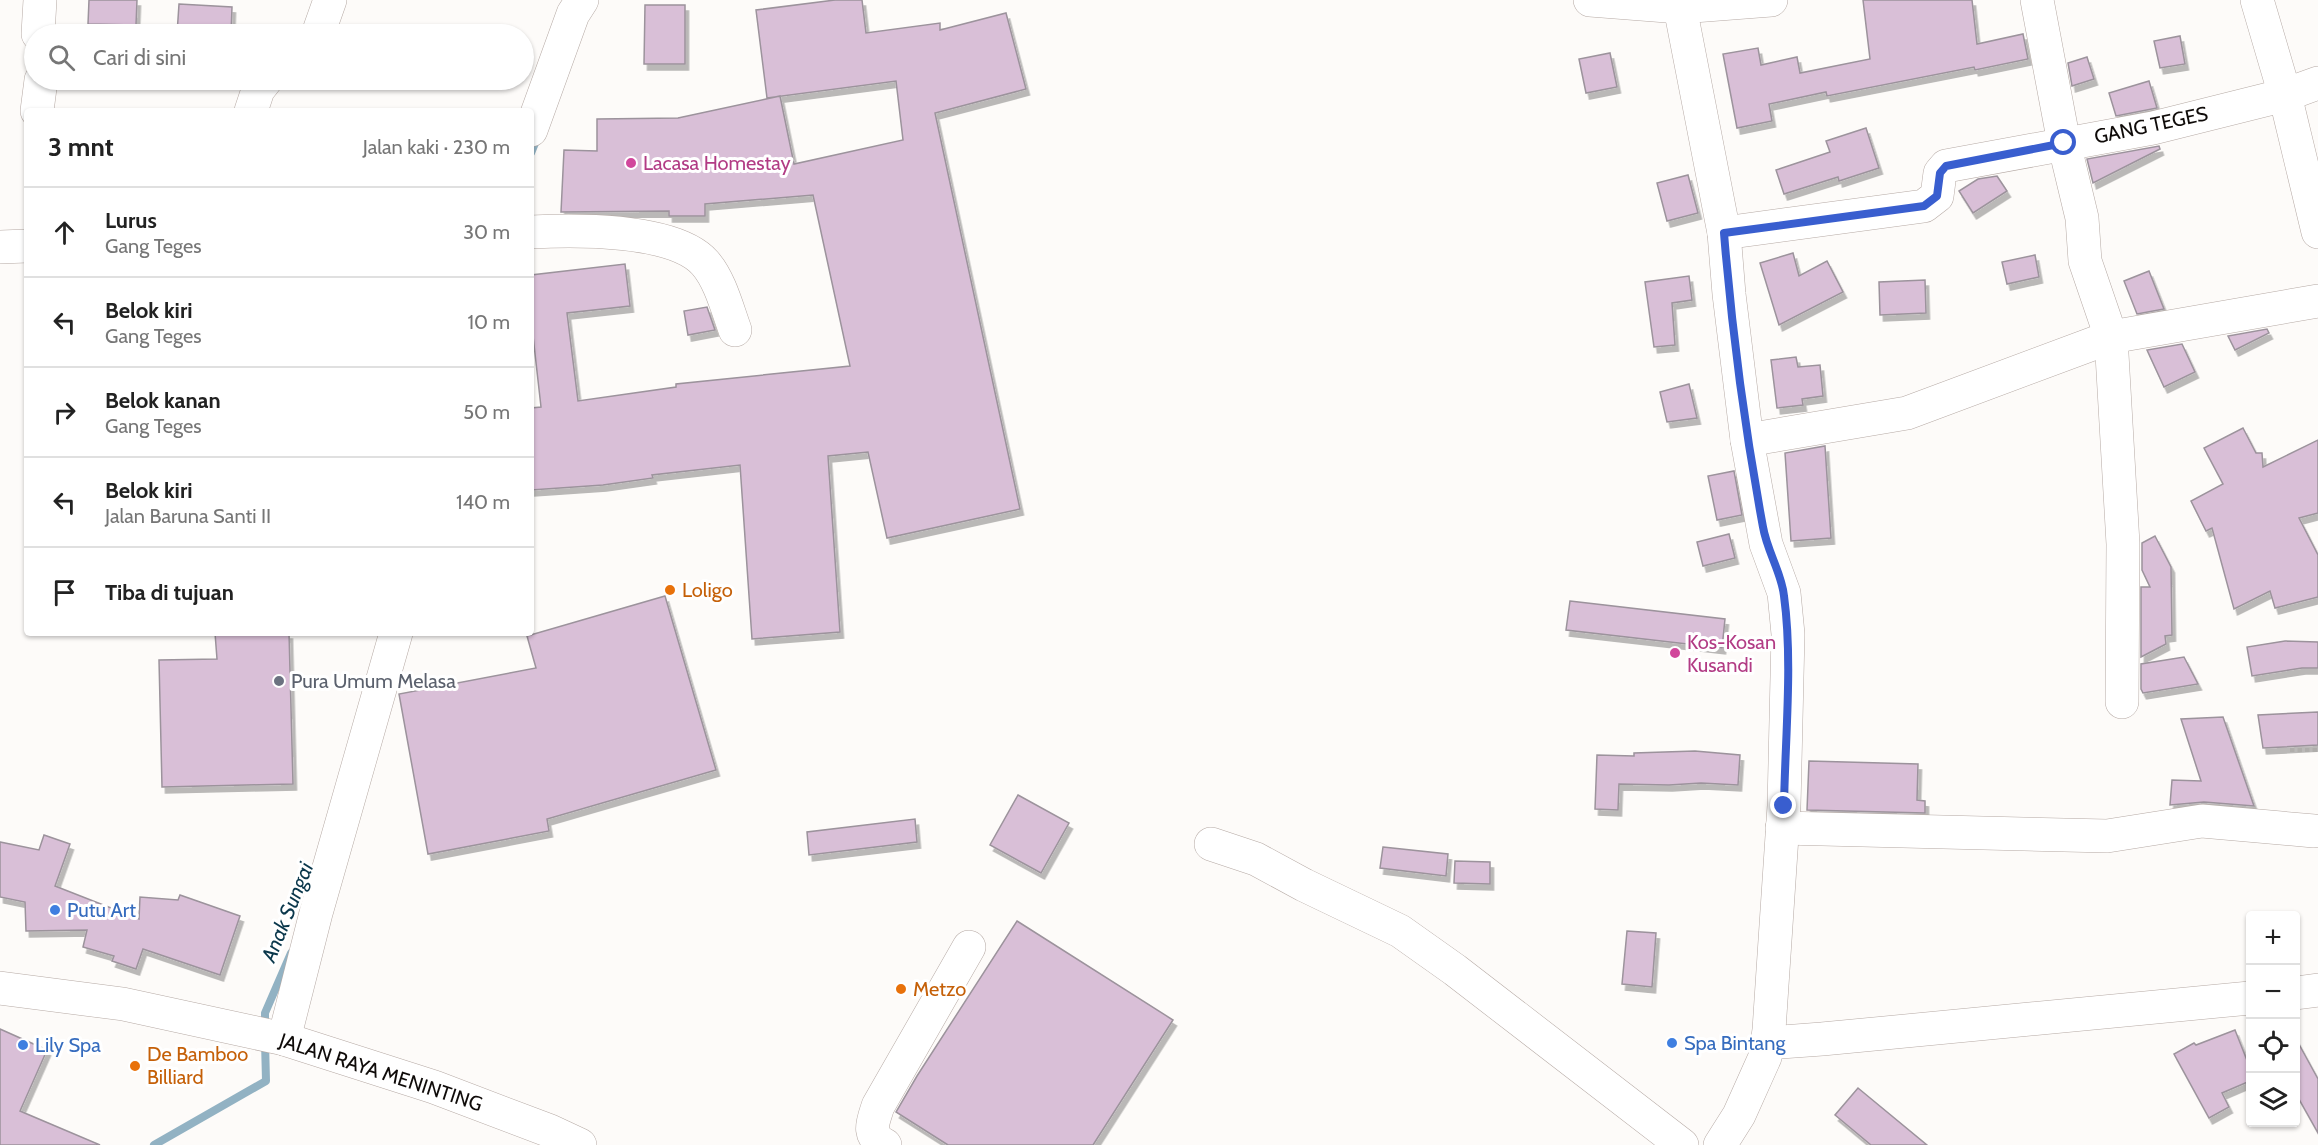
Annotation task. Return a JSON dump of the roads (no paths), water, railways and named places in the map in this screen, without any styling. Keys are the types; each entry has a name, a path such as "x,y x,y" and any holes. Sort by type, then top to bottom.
{"main road":[{"path":"39,24 40,0"},
{"path":"322,24 330,0"},
{"path":"534,122 573,14 582,0"},
{"path":"1590,0 1680,7 1771,0"},
{"path":"2037,0 2064,143 2082,218 2085,261 2111,337 2123,544 2122,702"},
{"path":"2257,0 2285,94 2318,232"},
{"path":"1680,7 1724,233 1747,440 1766,544 1784,593 1788,634 1782,828 1767,1043 1765,1057 1739,1115 1720,1145"},
{"name":"GANG TEGES","path":"1724,233 1924,206 1937,196 1940,173 1946,166 2153,128 2285,94 2318,82"},
{"path":"36,108 39,90"},
{"path":"252,108 258,90"},
{"path":"534,232 568,230 618,234 676,243 689,249 710,270 735,330"},
{"path":"0,247 24,246"},
{"path":"1747,440 1906,413 2111,337 2318,301"},
{"path":"279,1038 395,636"},
{"path":"1782,828 2107,836 2202,821 2314,831"},
{"path":"1211,844 1257,859 1304,885 1400,931 1455,970 1682,1145"},
{"path":"885,1145 876,1141 872,1125 878,1106 969,947"},
{"name":"JALAN RAYA MENINTING","path":"0,987 123,1005 279,1038 434,1087 550,1131 580,1145"},
{"path":"2300,992 2318,990"},
{"path":"1767,1043 2246,998"}],"waterway":[{"name":"Anak Sungai","path":"534,146 538,136"},
{"name":"Anak Sungai","path":"265,1028 265,1013 291,953"},
{"name":"Anak Sungai","path":"154,1145 266,1081 265,1041"}],"place":[{"name":"Lacasa Homestay","path":"631,163"},
{"name":"Loligo","path":"670,590"},
{"name":"Kos-Kosan Kusandi","path":"1675,653"},
{"name":"Pura Umum Melasa","path":"279,681"},
{"name":"Putu Art","path":"55,910"},
{"name":"Metzo","path":"901,989"},
{"name":"Spa Bintang","path":"1672,1043"},
{"name":"Lily Spa","path":"23,1045"},
{"name":"De Bamboo Billiard","path":"135,1066"}]}
